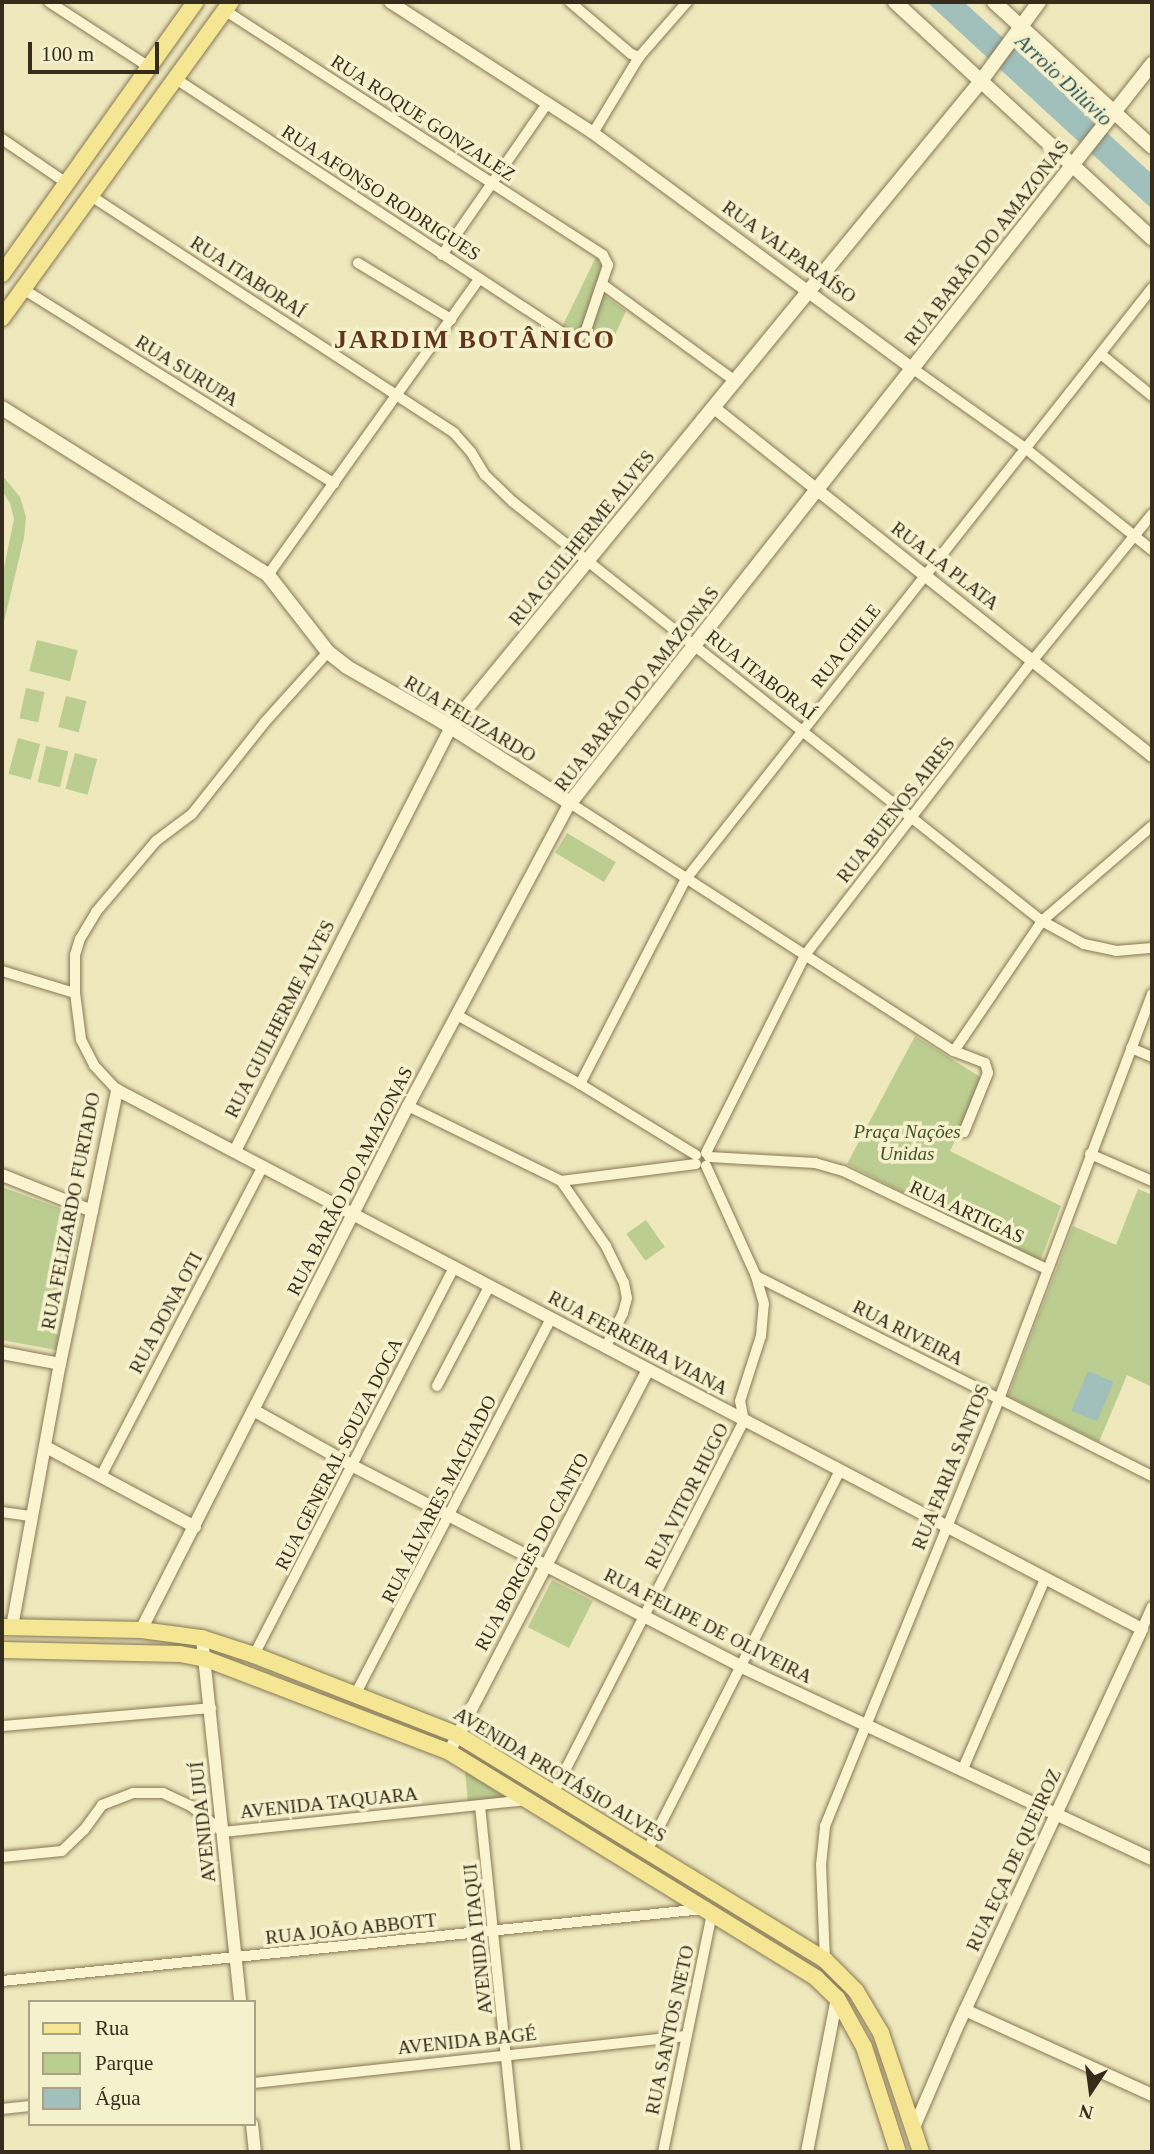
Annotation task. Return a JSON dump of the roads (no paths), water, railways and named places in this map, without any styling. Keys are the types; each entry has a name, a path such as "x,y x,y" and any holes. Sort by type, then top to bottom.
{"main road":[{"path":"2,274 195,2"},
{"path":"895,2 981,81 1077,158 1152,237"},
{"path":"994,2 1017,30 1111,117 1152,147"},
{"name":"RUA GUILHERME ALVES","path":"451,727 981,81 1040,2"},
{"path":"2,318 228,6"},
{"name":"RUA BARÃO DO AMAZONAS","path":"570,803 1152,64"},
{"name":"RUA FELIZARDO","path":"2,408 268,575 328,652 362,677 451,727 570,803"},
{"name":"AVENIDA PROTÁSIO ALVES","path":"7,1627 141,1630 202,1638 254,1655 458,1735 825,1960 856,1990 881,2033 920,2152"},
{"name":"AVENIDA PROTÁSIO ALVES","path":"2,1650 180,1654 206,1659 449,1752 816,1979 837,1998 864,2047 898,2152"}],"street":[{"path":"49,2 149,68"},
{"name":"RUA VALPARAÍSO","path":"390,2 593,133 1025,448 1152,550"},
{"path":"570,2 631,54 639,57"},
{"path":"593,133 639,57 687,2"},
{"name":"RUA ROQUE GONZALEZ","path":"228,6 603,255 608,265 602,284"},
{"name":"RUA AFONSO RODRIGUES","path":"176,79 567,336 579,337 586,330 602,284"},
{"path":"442,255 547,104"},
{"path":"2,139 65,183"},
{"name":"RUA ITABORAÍ","path":"92,196 454,433 471,452 485,475 587,561 1042,921 1084,944 1116,951 1152,948"},
{"path":"358,263 451,319"},
{"path":"268,575 479,279"},
{"path":"602,284 735,381"},
{"name":"RUA CHILE","path":"580,1084 686,879 924,575 1102,355 1152,288"},
{"name":"RUA SURUPA","path":"23,289 334,483"},
{"path":"1102,355 1152,396"},
{"name":"RUA LA PLATA","path":"713,407 1150,750"},
{"name":"RUA BUENOS AIRES","path":"703,1159 805,956 1033,660 1152,514"},
{"name":"RUA FELIZARDO FURTADO","path":"7,1627 32,1517 60,1364 117,1090 93,1065 81,1039 75,993 75,955 79,939 96,912 156,841 192,814 265,722 328,652"},
{"name":"RUA GUILHERME ALVES","path":"235,1151 451,727"},
{"name":"RUA FELIZARDO","path":"570,803 954,1051 988,1067 964,1132"},
{"name":"RUA BARÃO DO AMAZONAS","path":"141,1630 255,1411 408,1106 570,803"},
{"path":"954,1051 1042,921 1152,826"},
{"path":"2,971 75,993"},
{"name":"RUA FARIA SANTOS","path":"825,1960 821,1866 825,1826 863,1725 999,1399 1152,994"},
{"path":"457,1015 580,1084 703,1159 756,1276"},
{"path":"1131,1048 1152,1057"},
{"name":"RUA FERREIRA VIANA","path":"117,1090 1142,1629"},
{"path":"408,1106 561,1181 606,1246 624,1283 625,1306 605,1348"},
{"path":"1090,1154 1152,1181"},
{"name":"RUA ARTIGAS","path":"561,1181 703,1159 815,1163 843,1171 1047,1269"},
{"name":"RUA DONA OTI","path":"101,1476 263,1166"},
{"path":"2,1175 92,1211"},
{"name":"RUA GENERAL SOUZA DOCA","path":"254,1655 454,1268"},
{"name":"RUA RIVEIRA","path":"756,1276 1152,1476"},
{"name":"RUA VITOR HUGO","path":"553,1794 646,1617 744,1421 740,1401 761,1336 764,1304 756,1276"},
{"path":"437,1386 489,1286"},
{"name":"RUA ÁLVARES MACHADO","path":"355,1695 451,1516 551,1319"},
{"path":"2,1353 60,1364"},
{"name":"RUA BORGES DO CANTO","path":"449,1752 549,1565 648,1370"},
{"name":"RUA FELIPE DE OLIVEIRA","path":"255,1411 354,1466 742,1667 1152,1859"},
{"path":"46,1447 195,1527"},
{"path":"647,1851 840,1471"},
{"path":"2,1512 32,1517"},
{"path":"962,1771 1045,1579"},
{"name":"RUA EÇA DE QUEIROZ","path":"913,2130 965,2010 1152,1607"},
{"name":"AVENIDA IJUÍ","path":"202,1638 240,2000"},
{"path":"2,1726 211,1708"},
{"name":"AVENIDA TAQUARA","path":"2,1857 62,1851 84,1830 102,1805 133,1793 163,1793 191,1806 223,1832 527,1800"},
{"name":"AVENIDA ITAQUI","path":"480,1805 508,2054 516,2152"},
{"name":"RUA JOÃO ABBOTT","path":"2,1981 708,1912"},
{"name":"RUA SANTOS NETO","path":"663,2152 708,1912"},
{"path":"807,2152 837,1998"},
{"path":"965,2010 1152,2095"},
{"name":"AVENIDA BAGÉ","path":"256,2083 685,2036"},
{"path":"2,2109 28,2106"},
{"path":"253,2126 255,2152"}],"water":[{"name":"Arroio Dilúvio","path":"927,2 964,2 1152,174 1152,209"},
{"path":"1088,1371 1114,1382 1097,1422 1071,1411"}],"district":[{"name":"JARDIM BOTÂNICO","path":"475,340"}],"park label":[{"name":"Praça Nações Unidas","path":"907,1143"}]}
